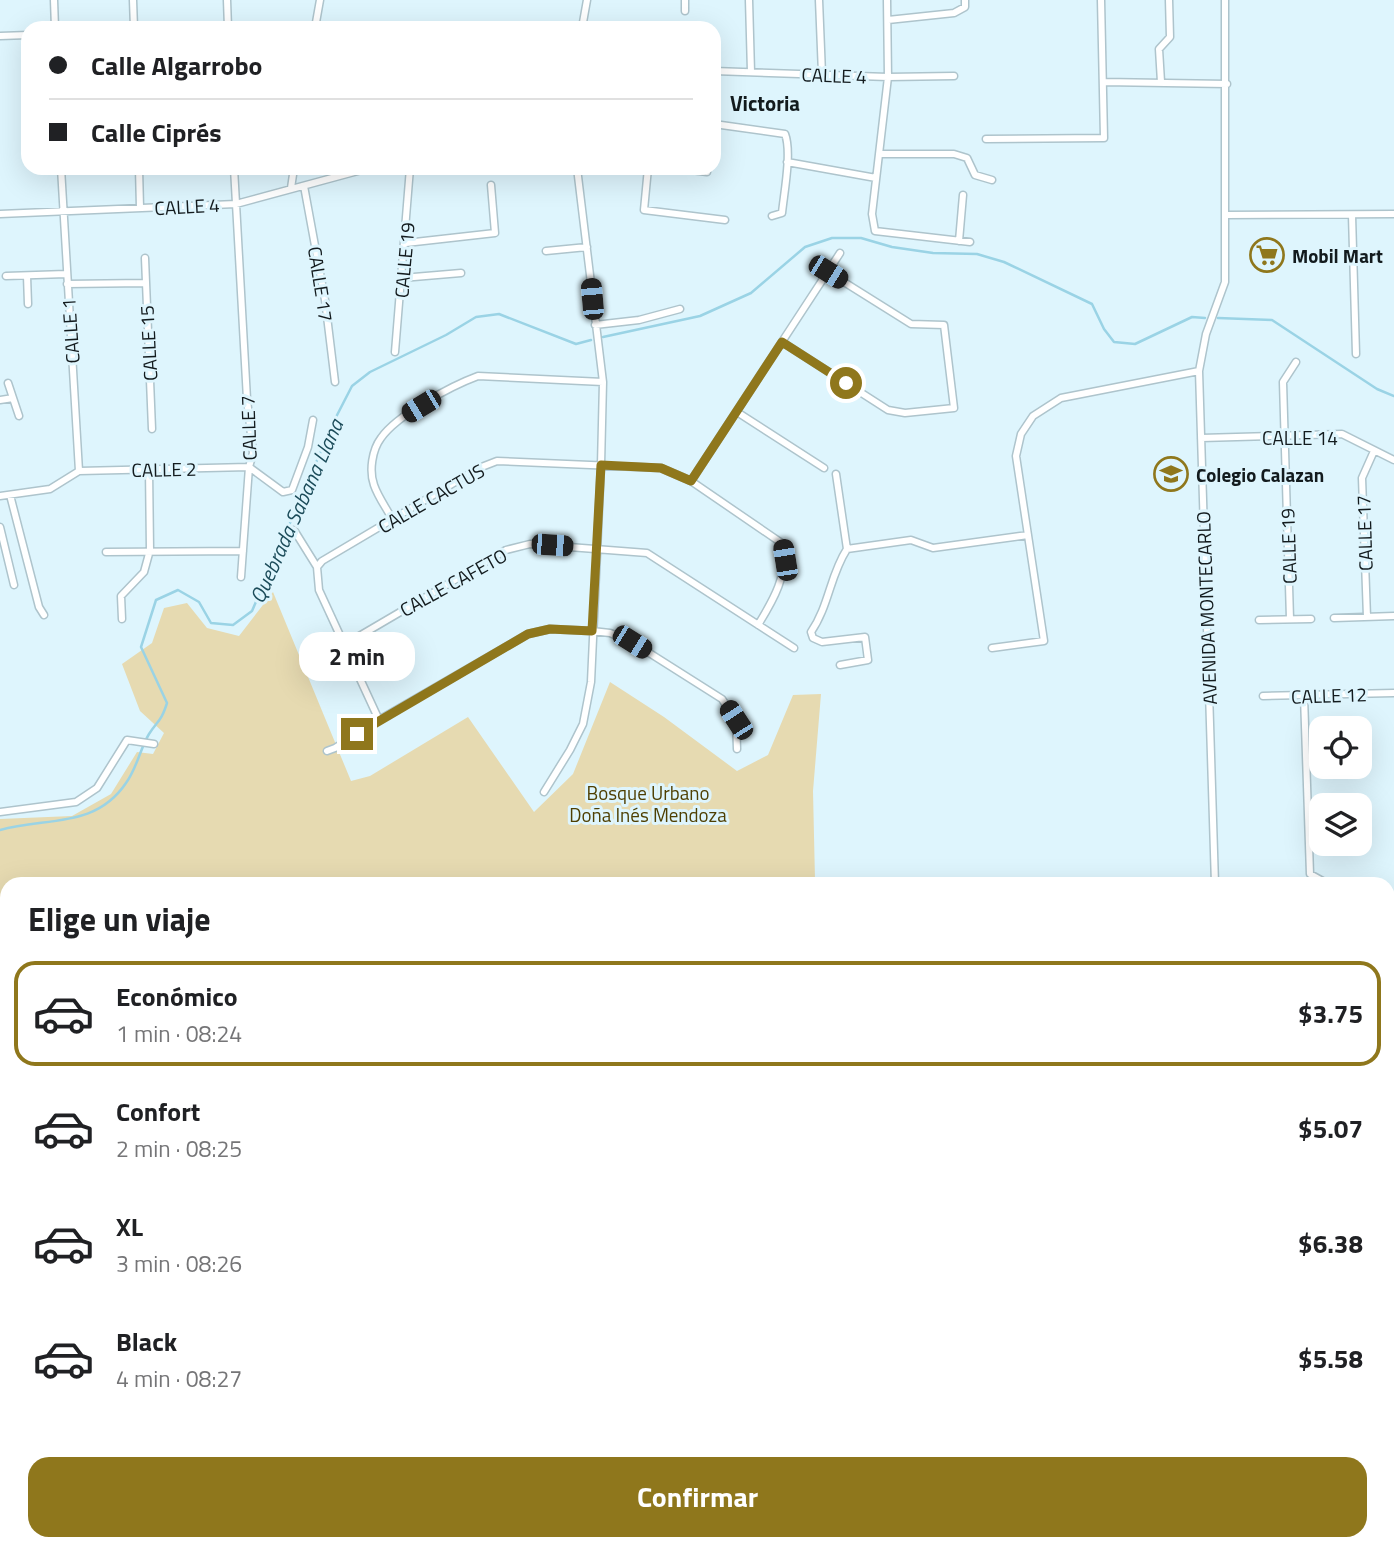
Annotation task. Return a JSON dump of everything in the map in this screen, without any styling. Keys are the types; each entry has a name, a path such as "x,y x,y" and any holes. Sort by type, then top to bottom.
{"street":[{"path":"54,0 55,21"},
{"path":"133,0 134,21"},
{"path":"227,0 228,21"},
{"path":"316,21 320,0"},
{"path":"583,21 587,0"},
{"path":"685,0 685,11"},
{"path":"749,0 751,72"},
{"path":"818,0 822,74"},
{"path":"887,0 888,77 872,214 875,231 970,242"},
{"path":"888,20 954,13 965,7 965,0"},
{"path":"986,139 1104,138 1101,0"},
{"path":"1161,82 1159,49 1170,37 1169,0"},
{"name":"AVENIDA MONTECARLO","path":"1215,877 1199,370 1206,334 1225,282 1226,0"},
{"path":"0,36 21,35"},
{"name":"CALLE 4","path":"721,71 888,77 954,76"},
{"path":"1104,82 1227,84"},
{"path":"721,125 785,134 787,162 782,213 772,216"},
{"path":"880,154 954,154 967,158 975,175 992,180"},
{"path":"787,162 876,178"},
{"name":"CALLE 1","path":"61,175 79,471"},
{"path":"139,175 140,208"},
{"name":"CALLE 7","path":"234,175 247,399 253,453 241,577"},
{"path":"291,188 293,175"},
{"name":"CALLE 4","path":"0,215 236,204 344,175"},
{"name":"CALLE 19","path":"395,352 410,175"},
{"path":"544,792 583,724 591,682 603,382 578,175"},
{"path":"647,175 643,210 725,220"},
{"path":"406,243 495,233 491,185"},
{"name":"CALLE 17","path":"304,186 325,300 335,382"},
{"path":"958,241 963,195"},
{"path":"1224,215 1394,214"},
{"path":"1352,215 1356,354"},
{"path":"546,251 587,247"},
{"path":"691,481 840,253"},
{"name":"CALLE 15","path":"145,258 152,429"},
{"path":"782,342 888,410 905,413 954,408 944,325 911,324 828,272"},
{"path":"402,278 461,273"},
{"path":"6,276 66,274"},
{"path":"26,276 28,304"},
{"path":"67,284 145,283"},
{"path":"595,325 639,320 680,309"},
{"name":"CALLE 19","path":"1290,619 1283,382 1296,362"},
{"path":"992,648 1044,641 1016,456 1021,433 1033,416 1061,398 1199,370"},
{"path":"393,519 374,485 372,461 380,439 400,418 462,382 478,376 603,382"},
{"path":"8,383 19,416"},
{"path":"0,400 13,398"},
{"path":"737,412 824,468"},
{"path":"250,467 283,492 292,490 308,446 313,420"},
{"name":"CALLE 14","path":"1201,438 1342,434 1394,460"},
{"name":"CALLE 17","path":"1367,617 1362,478 1374,451"},
{"name":"CALLE CACTUS","path":"317,567 322,561 479,468 497,461 661,468 691,481 783,544 785,560 778,592 758,625"},
{"name":"CALLE 2","path":"79,471 250,467"},
{"path":"122,619 121,596 144,572 150,550 149,469"},
{"path":"0,496 50,489 79,471"},
{"path":"836,474 847,549 836,565 827,600 811,632 813,638 822,642 864,637 868,660 840,665"},
{"path":"10,495 38,607 44,615"},
{"path":"0,527 14,585"},
{"path":"294,530 317,567 319,590 379,720"},
{"path":"847,549 911,540 933,548 1028,535"},
{"name":"CALLE CAFETO","path":"344,645 506,550 530,544 648,553 794,648"},
{"path":"106,552 243,551"},
{"path":"1334,618 1394,616"},
{"path":"1259,620 1311,619"},
{"path":"327,751 528,634 550,629 610,633 632,642 722,699 736,720 737,750"},
{"name":"CALLE 12","path":"1263,696 1394,693"},
{"path":"1304,696 1310,874 1315,877"},
{"path":"0,812 76,802 97,788 127,740 154,744"}],"green space":[{"name":"Bosque Urbano Doña Inés Mendoza","path":"273,592 351,781 370,776 468,717 534,812 573,774 610,682 664,717 737,771 768,755 793,695 821,694 813,791 815,877 0,877 0,819 72,816 111,794 137,752 153,754 164,733 140,711 122,664 152,643 164,608 187,603 207,628 239,636"}],"waterway":[{"name":"Quebrada Sabana Llana","path":"603,337 700,316 751,293 805,247 832,238 861,238 892,247 933,253 977,254 1004,262 1092,304 1104,329 1114,342 1135,344 1192,317 1205,318"},
{"name":"Quebrada Sabana Llana","path":"0,830 85,815 114,798 126,783 167,703 141,647 156,600 178,590 199,602 211,623 233,625 252,611 334,421 352,386 370,372 446,335 476,317 499,314 576,344 591,340"},
{"name":"Quebrada Sabana Llana","path":"1218,318 1272,320 1377,389 1394,396"}],"place":[{"name":"Mobil Mart","path":"1267,255"},
{"name":"Colegio Calazan","path":"1171,474"}],"district":[{"name":"Victoria","path":"765,103"}],"route":[{"path":"357,734 528,634 550,629 592,631 601,465 661,468 691,481 782,342 846,383"}]}
